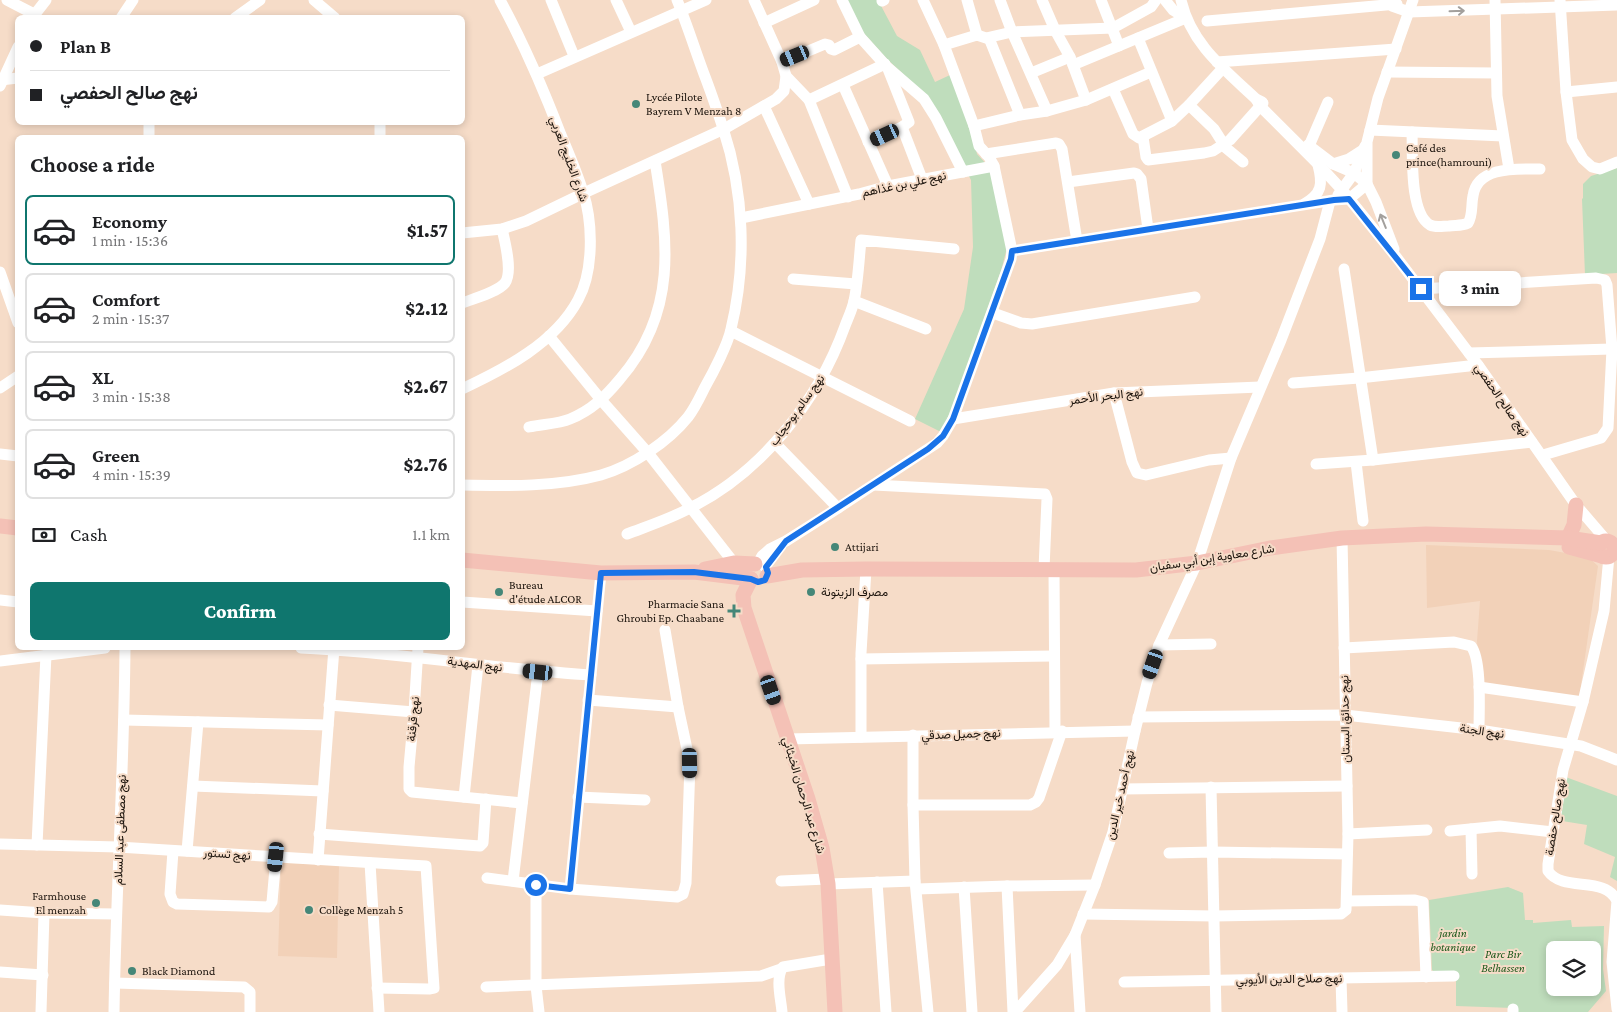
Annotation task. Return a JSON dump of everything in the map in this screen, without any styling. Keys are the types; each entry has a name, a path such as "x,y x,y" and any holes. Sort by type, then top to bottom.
{"main road":[{"path":"1568,538 1574,525 1576,505"},
{"path":"0,526 15,528"},
{"name":"شارع معاوية إبن أبي سفيان","path":"465,560 601,573 694,572 717,574 759,572 790,567 802,570 1136,570 1196,563 1270,548 1342,538 1426,534 1568,538 1610,550"},
{"name":"شارع معاوية إبن أبي سفيان","path":"1532,537 1610,550"},
{"name":"شارع معاوية إبن أبي سفيان","path":"694,572 734,563 759,572"},
{"path":"717,574 731,583 743,595 759,572"},
{"path":"746,614 759,572"},
{"name":"شارع عبد الرحمان الخبثاني","path":"743,595 744,608 822,848 828,881 835,1012"}],"street":[{"path":"8,0 31,15"},
{"path":"34,15 46,0"},
{"path":"123,15 133,0"},
{"path":"239,15 260,0"},
{"path":"314,0 331,15"},
{"name":"شارع الخليج العربي","path":"465,387 524,355 548,336 569,315 580,298 588,273 590,244 584,193 537,74 518,32 500,0"},
{"path":"551,0 574,56"},
{"path":"616,0 631,32"},
{"path":"537,74 631,32 679,5 706,0"},
{"path":"465,233 502,229 526,221 724,129 776,99 784,91 786,76 782,62 754,0"},
{"path":"764,23 814,0"},
{"name":"نهج علي بن غذاهم","path":"741,218 848,197 888,186 963,172 936,118 924,99 886,65 860,38 842,0"},
{"path":"759,572 786,541 937,443 943,436 953,419 992,313 1012,251 994,166 979,146 974,126 944,45 923,0"},
{"path":"967,0 977,35"},
{"path":"1000,0 1012,32 1048,111"},
{"path":"1042,0 1055,30 1072,61 1086,100"},
{"path":"1101,0 1119,46"},
{"path":"944,45 977,35 989,38 1012,32 1113,28 1151,7 1156,0"},
{"path":"1165,0 1173,10 1186,18"},
{"path":"1143,136 1146,157 1150,161 1209,152 1224,145 1260,103 1220,65 1194,34 1186,18 1181,0"},
{"path":"1208,21 1413,0 1378,98 1365,146 1346,195"},
{"path":"1386,4 1409,12 1495,5 1617,5"},
{"path":"1561,4 1566,92 1572,140 1582,159 1589,166 1598,169 1617,162"},
{"path":"465,485 498,486 572,481 603,474 648,454 686,419 692,411 731,331 738,284 741,218 735,176 724,129 679,5"},
{"path":"1495,5 1497,96 1509,169"},
{"path":"1031,73 1119,46 1186,18"},
{"path":"782,62 826,44 829,45 830,49 834,50 860,38"},
{"path":"989,38 1020,115"},
{"path":"1138,38 1172,121"},
{"path":"1113,89 1133,134 1139,138 1172,121 1189,105 1220,65 1396,49"},
{"path":"1,82 15,53"},
{"path":"809,100 886,65 909,121 902,127 868,142"},
{"path":"974,126 1020,115 1048,111 1086,100 1151,72"},
{"path":"1387,72 1496,73"},
{"path":"786,76 809,100 848,197"},
{"path":"1,82 15,79"},
{"path":"843,84 888,186"},
{"path":"1566,92 1617,87"},
{"path":"1309,146 1328,102"},
{"name":"نهج صالح الحفصي","path":"1260,103 1309,146 1333,164 1354,173 1367,184 1376,202 1397,258"},
{"name":"نهج صالح الحفصي","path":"1260,103 1346,195 1397,258 1478,365 1576,505 1610,550"},
{"path":"1189,105 1214,129 1224,145 1243,162"},
{"path":"764,106 809,204"},
{"path":"902,127 922,179"},
{"path":"1370,130 1503,136"},
{"path":"1412,132 1416,200 1420,211 1429,224 1441,226 1468,223 1471,218 1473,195 1478,183 1486,176 1509,169 1540,169"},
{"path":"986,154 1059,144 1062,150 1077,240"},
{"path":"1333,164 1349,159 1365,146"},
{"path":"1012,251 1332,201 1367,184 1365,146"},
{"path":"529,426 572,418 602,401 626,372 643,346 651,329 662,291 665,267 665,225 654,161"},
{"path":"1302,206 1312,200 1320,187 1321,175 1318,164"},
{"path":"963,172 994,166"},
{"path":"1068,182 1137,174 1141,179 1148,229"},
{"name":"نهج أحمد خير الدين","path":"1014,1012 1058,965 1075,935 1095,885 1113,832 1134,730 1159,645 1196,563 1231,458 1281,340 1320,239 1332,201"},
{"path":"465,302 495,290 507,280 509,269 502,229"},
{"name":"نهج سالم بوحجاب","path":"627,534 690,509 736,478 775,443 823,378 841,337 854,301 861,240 954,249"},
{"path":"1344,269 1373,460"},
{"path":"0,272 15,314"},
{"path":"1421,289 1596,278 1605,280 1612,348 1608,428 1601,438 1542,456"},
{"path":"793,279 856,284"},
{"path":"992,313 1020,323 1032,324 1195,297"},
{"path":"854,301 926,329"},
{"path":"731,331 910,421"},
{"path":"548,336 648,454 734,563"},
{"path":"1469,353 1612,348"},
{"path":"1293,383 1360,378 1478,365"},
{"path":"0,388 15,378"},
{"name":"نهج البحر الأحمر","path":"953,419 1114,393 1260,387"},
{"path":"1114,393 1132,462 1137,473 1146,475 1209,460 1231,458"},
{"path":"1316,464 1356,462 1532,442"},
{"path":"775,443 838,508"},
{"path":"0,454 15,456"},
{"path":"1356,462 1363,521"},
{"path":"874,485 1045,494 1047,499 1058,731 1039,798 1030,805 913,805"},
{"name":"نهج حدائق البستان","path":"1342,538 1348,834 1347,901"},
{"name":"نهج صالح حفصة","path":"1610,550 1604,611 1583,702 1563,770 1548,871 1557,880 1616,892 1617,901 1612,962 1617,1009"},
{"path":"861,737 861,659 866,569"},
{"path":"570,889 601,573"},
{"path":"0,600 15,602"},
{"path":"465,602 597,612"},
{"path":"487,878 570,889 680,897 686,883 690,775 688,749 678,707 666,630"},
{"path":"1344,648 1464,643 1471,646 1475,651 1479,687 1479,730"},
{"path":"1159,645 1210,644"},
{"path":"0,661 40,653 79,650"},
{"name":"نهج مصطفى عبد السلام","path":"114,1012 125,650"},
{"path":"318,860 334,650"},
{"name":"نهج المهدية","path":"376,650 418,652 478,665 538,672 591,675"},
{"name":"نهج قرقنة","path":"418,652 408,790 464,797"},
{"path":"38,845 40,653"},
{"path":"861,659 1054,656"},
{"path":"478,665 464,797 522,803"},
{"path":"513,881 538,672"},
{"path":"1479,687 1583,702"},
{"path":"588,700 678,707"},
{"path":"329,705 414,712"},
{"name":"نهج الجنة","path":"1138,716 1345,715 1479,730 1571,744 1617,760"},
{"path":"124,720 328,725"},
{"path":"187,851 198,722"},
{"name":"نهج جميل صدقي","path":"788,739 1134,730"},
{"path":"913,736 916,885 928,1012"},
{"path":"193,786 323,791"},
{"path":"1123,789 1347,786"},
{"path":"1211,788 1216,1012"},
{"path":"578,797 645,800"},
{"path":"319,834 480,846 483,843 486,799"},
{"path":"1450,831 1500,826 1553,832"},
{"path":"1471,829 1472,874"},
{"path":"1348,834 1427,830"},
{"name":"نهج تستور","path":"0,844 118,847 426,866 434,988 377,988"},
{"path":"173,851 170,894 173,902 177,904 269,907 272,902 276,857"},
{"path":"1169,853 1347,854"},
{"path":"370,862 378,1012"},
{"path":"781,881 877,882 964,887 1095,885"},
{"path":"877,882 886,1012"},
{"path":"536,885 536,986 539,1012"},
{"path":"1007,886 1014,1012"},
{"path":"964,887 972,1012"},
{"path":"1083,914 1214,916 1341,914 1346,910 1347,901 1415,900 1424,902 1426,977"},
{"path":"0,910 116,914"},
{"path":"41,1012 44,913"},
{"path":"1075,935 1080,1012"},
{"path":"782,1012 781,975 783,967 831,960"},
{"path":"0,972 43,975"},
{"path":"486,987 781,975"},
{"name":"نهج صلاح الدين الأيوبي","path":"1124,982 1454,976"},
{"path":"1342,979 1342,1012"},
{"path":"115,983 244,987 250,992 250,1012"}],"shaded area":[{"path":"1426,545 1549,550 1588,557 1598,566 1578,706 1481,689 1477,641 1480,601 1427,608"},
{"name":"Collège Menzah 5","path":"281,863 339,865 337,958 278,956"}],"green space":[{"path":"846,0 878,0 897,36 920,50 935,82 950,75 971,126 977,154 989,167 1008,244 1001,271 949,417 941,432 915,419 964,309 973,247 971,180 928,97 888,60 860,29"},
{"path":"1617,168 1617,273 1585,275 1583,184 1591,176"},
{"path":"1563,776 1617,796 1617,881 1610,877 1615,857 1584,844 1587,825 1556,820"},
{"name":"Parc Bir Belhassen","path":"1508,887 1523,893 1525,920 1533,920 1533,923 1571,920 1572,927 1604,926 1603,969 1606,991 1588,1012 1514,1012 1513,1008 1456,1006 1456,971 1432,970 1429,900"}],"place":[{"name":"Lycée Pilote Bayrem V Menzah 8","path":"636,104"},
{"name":"Café des prince(hamrouni)","path":"1396,155"},
{"name":"Attijari","path":"835,547"},
{"name":"Bureau d'étude ALCOR","path":"499,592"},
{"name":"مصرف الزيتونة","path":"811,592"},
{"name":"Pharmacie Sana Ghroubi Ep. Chaabane","path":"734,611"},
{"name":"Farmhouse El menzah","path":"96,903"},
{"name":"Collège Menzah 5","path":"309,910"},
{"name":"Black Diamond","path":"132,971"}],"route":[{"path":"536,885 570,889 601,573 694,572 751,579 758,582 765,580 768,573 766,567 774,553 786,541 937,443 943,436 953,419 1011,259 1012,251 1349,199 1421,289"}],"park label":[{"name":"jardin botanique","path":"1453,940"}]}
